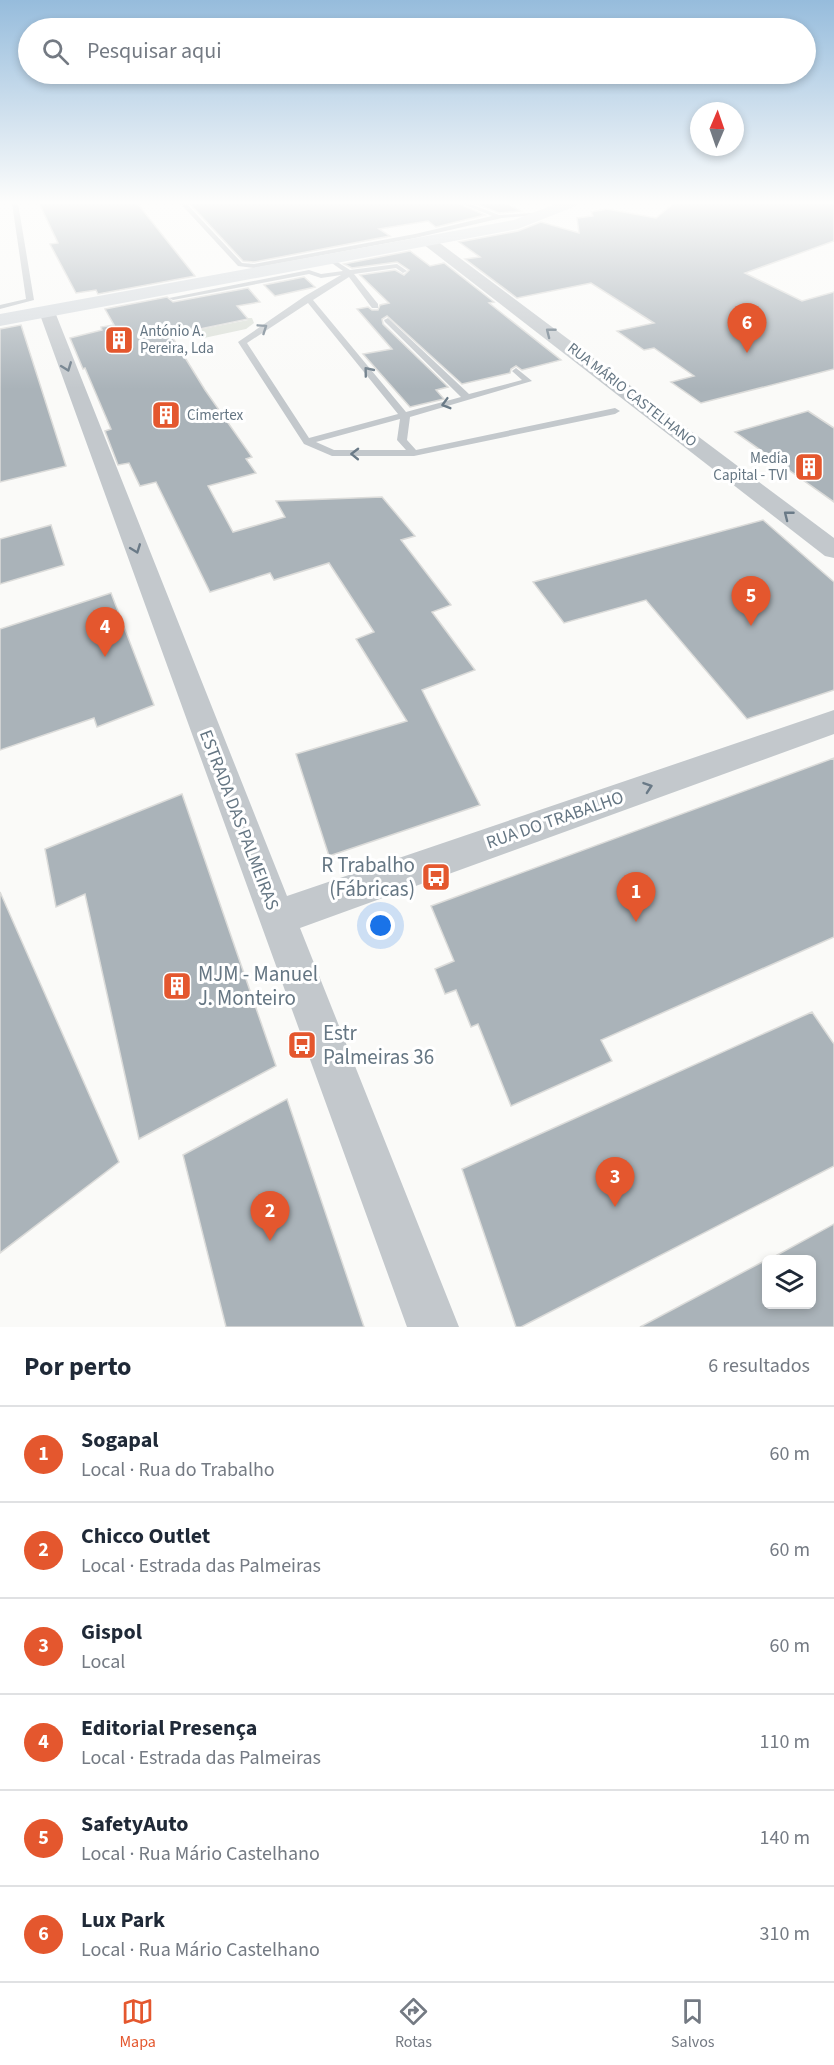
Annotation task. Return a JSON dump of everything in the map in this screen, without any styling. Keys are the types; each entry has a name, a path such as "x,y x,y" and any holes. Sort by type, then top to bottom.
{"main road":[{"path":"0,320 304,265"}],"street":[{"name":"RUA MÁRIO CASTELHANO","path":"460,265 834,550"},
{"name":"ESTRADA DAS PALMEIRAS","path":"47,312 433,1327"},
{"name":"RUA DO TRABALHO","path":"276,918 834,722"}],"lane":[{"path":"0,307 30,300 25,265"},
{"path":"240,265 254,267 265,265"},
{"path":"338,265 350,273 361,289 379,305"},
{"path":"173,298 309,272 321,276 398,266 403,271"},
{"path":"350,273 242,342 308,442 332,453 414,453 615,411"},
{"path":"361,289 364,308"},
{"path":"308,298 405,416 402,440 414,453"},
{"path":"393,320 398,331 468,398"},
{"path":"377,323 398,331"},
{"path":"308,442 528,381 516,371"}],"shaded area":[{"path":"247,318 252,318 254,323 246,329 204,338 197,330 248,320"}],"building":[{"path":"61,265 186,265 195,276 98,294 96,290 76,293"},
{"path":"346,265 375,265 352,268"},
{"path":"401,265 446,265 494,302 489,303 561,360 522,370 516,366 511,369 510,373 462,384 387,316 382,319 383,324 448,387 436,390 444,399 410,407 363,354 392,349 357,309 368,307 378,310 380,305 389,303 360,275 395,270 404,275 409,270"},
{"path":"473,265 767,265 745,273 802,301 834,292 834,369 701,403 671,382 694,376 654,348 644,350 617,331 654,323 591,283 517,298"},
{"path":"304,277 315,287 275,296 264,285"},
{"path":"248,288 260,302 237,306 248,319 171,335 205,390 252,457 246,459 256,473 208,486 233,532 285,517 276,501 382,497 415,536 401,540 451,605 432,612 475,670 422,690 480,805 329,856 296,754 407,721 356,639 374,632 329,563 274,580 270,573 210,592 156,482 140,486 129,463 118,465 105,431 111,429 70,338 114,325 105,309 167,297 173,302"},
{"path":"21,325 66,466 0,482 0,329"},
{"name":"Media Capital - TVI","path":"808,411 834,428 834,502 735,432"},
{"path":"763,520 834,582 834,690 747,719 646,600 564,623 533,582"},
{"path":"51,525 64,565 0,584 0,539"},
{"path":"111,593 154,705 97,727 94,718 0,750 0,629"},
{"path":"834,758 834,937 601,1040 612,1061 511,1106 478,1024 471,1027 456,990 445,994 435,969 454,961 431,906"},
{"name":"MJM - Manuel J. Monteiro","path":"182,794 276,1066 139,1139 85,894 56,907 45,849"},
{"path":"0,892 119,1162 0,1253"},
{"path":"812,1012 834,1044 834,1166 521,1327 516,1327 462,1169"},
{"path":"287,1099 364,1327 226,1327 183,1155"},
{"path":"834,1224 834,1327 640,1327 762,1262 762,1309 816,1309 816,1255 777,1255"}],"place":[{"name":"António A. Pereira, Lda","path":"119,340"},
{"name":"Lux Park","path":"747,353"},
{"name":"Cimertex","path":"166,415"},
{"name":"Media Capital - TVI","path":"809,467"},
{"name":"SafetyAuto","path":"751,626"},
{"name":"Editorial Presença","path":"105,657"},
{"name":"R Trabalho (Fábricas)","path":"436,877"},
{"name":"Sogapal","path":"636,922"},
{"name":"MJM - Manuel J. Monteiro","path":"177,986"},
{"name":"Estr Palmeiras 36","path":"302,1045"},
{"name":"Gispol","path":"615,1207"},
{"name":"Chicco Outlet","path":"270,1241"}]}
